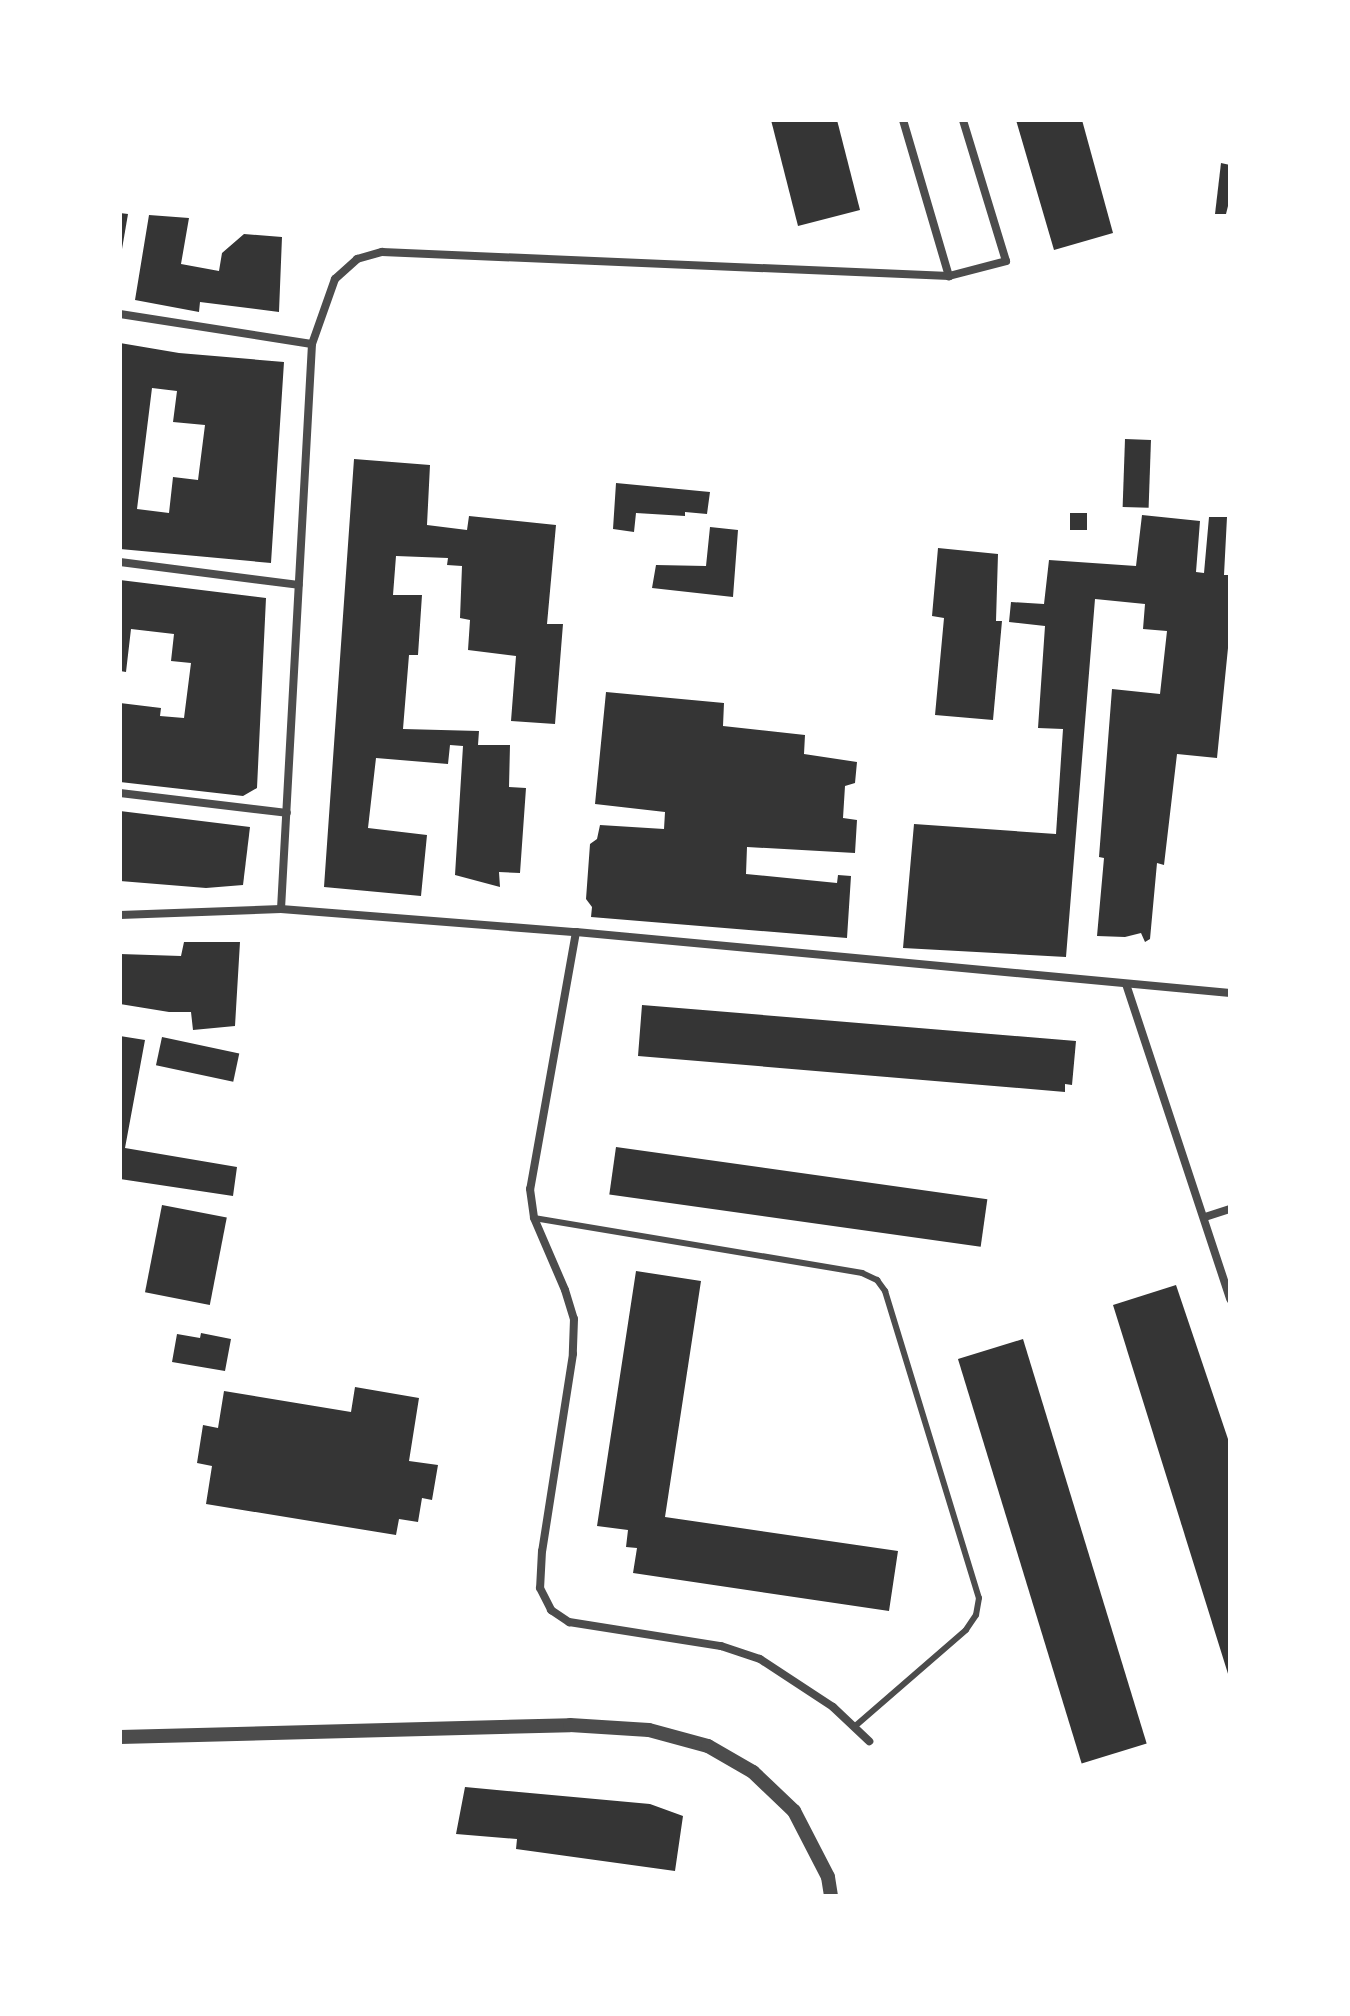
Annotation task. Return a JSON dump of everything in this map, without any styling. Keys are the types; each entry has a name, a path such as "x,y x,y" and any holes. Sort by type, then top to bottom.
{"street":[{"path":"903,120 949,276"},
{"path":"281,909 312,344 335,279 357,259 382,252 949,276 1006,261 963,120"},
{"path":"120,314 312,344"},
{"path":"120,562 299,585"},
{"path":"120,793 287,813"},
{"path":"120,915 281,909 576,932 1230,993"},
{"path":"576,932 530,1189 534,1218 574,1319 573,1354 542,1551 540,1588 551,1610 569,1622 721,1646 760,1659 833,1707 869,1741"},
{"path":"1126,984 1230,1299"},
{"path":"1205,1217 1230,1209"},
{"path":"120,1737 570,1725 649,1730 708,1746 753,1772 794,1811 828,1877 831,1896"}],"lane":[{"path":"534,1218 862,1273 877,1280 885,1291 979,1598 976,1615 966,1630 854,1727"}],"building":[{"path":"771,120 837,120 860,210 798,226"},
{"path":"1016,120 1082,120 1113,233 1054,250"},
{"path":"1221,163 1230,165 1230,198 1226,214 1215,214"},
{"path":"120,213 128,214 122,249 120,249"},
{"path":"149,215 189,218 181,264 219,271 222,253 244,234 282,237 279,312 200,302 199,312 135,300"},
{"path":"120,343 179,353 284,362 271,563 120,549","holes":["152,388 177,391 173,422 205,425 198,480 173,477 169,513 137,509"]},
{"path":"1125,439 1151,440 1149,508 1123,507"},
{"path":"354,459 430,465 427,525 467,530 469,516 556,525 547,624 563,624 555,724 511,721 516,656 468,650 470,620 460,618 462,566 447,565 448,558 396,556 393,595 422,595 418,655 409,655 403,729 479,731 478,745 510,745 509,787 526,788 520,873 499,872 500,887 455,875 463,746 450,745 448,764 376,758 368,828 427,835 421,896 324,887"},
{"path":"616,483 710,492 707,514 636,513 634,532 613,529"},
{"path":"1070,513 1087,513 1087,530 1070,530"},
{"path":"1142,515 1200,521 1196,572 1204,573 1209,517 1227,517 1224,575 1230,575 1230,628 1217,758 1177,754 1164,865 1157,863 1150,939 1145,942 1141,933 1125,937 1097,936 1104,858 1099,857 1112,689 1160,694 1167,631 1143,629 1145,604 1095,599 1066,957 903,948 914,824 1056,834 1063,729 1038,728 1045,626 1009,622 1011,602 1044,604 1049,560 1136,566"},
{"path":"710,527 738,530 733,597 652,588 656,565 706,566"},
{"path":"938,548 998,554 996,621 1002,621 993,720 935,715 944,618 932,616"},
{"path":"120,580 266,598 257,788 243,796 120,782 120,703 161,708 160,716 184,718 191,663 171,661 174,634 131,629 126,672 120,671"},
{"path":"606,692 724,703 723,726 805,735 804,754 857,762 855,783 845,786 843,818 857,820 855,853 747,847 746,874 837,883 838,875 851,876 847,938 591,917 592,907 586,899 590,844 597,839 600,825 664,829 665,812 595,804"},
{"path":"120,811 250,827 243,885 206,888 120,881"},
{"path":"184,942 240,942 235,1026 193,1030 191,1012 169,1012 120,1004 120,954 181,956"},
{"path":"642,1005 1076,1041 1072,1085 1065,1084 1065,1092 638,1056"},
{"path":"120,1036 145,1040 125,1148 237,1167 233,1196 120,1179"},
{"path":"162,1037 239,1053 233,1082 156,1065"},
{"path":"616,1147 987,1199 981,1247 609,1195"},
{"path":"162,1205 227,1218 210,1305 145,1292"},
{"path":"636,1271 701,1281 665,1517 898,1551 889,1611 633,1573 637,1548 626,1547 628,1530 597,1526"},
{"path":"1176,1285 1230,1445 1229,1677 1113,1305"},
{"path":"201,1333 231,1339 225,1371 172,1362 177,1334 200,1338"},
{"path":"1023,1339 1147,1744 1082,1763 958,1359"},
{"path":"355,1387 419,1398 409,1461 438,1465 432,1500 422,1498 418,1522 399,1519 396,1535 206,1504 212,1466 197,1463 203,1425 218,1428 224,1391 351,1412"},
{"path":"465,1787 650,1804 683,1816 675,1871 516,1849 517,1839 456,1834"}]}
